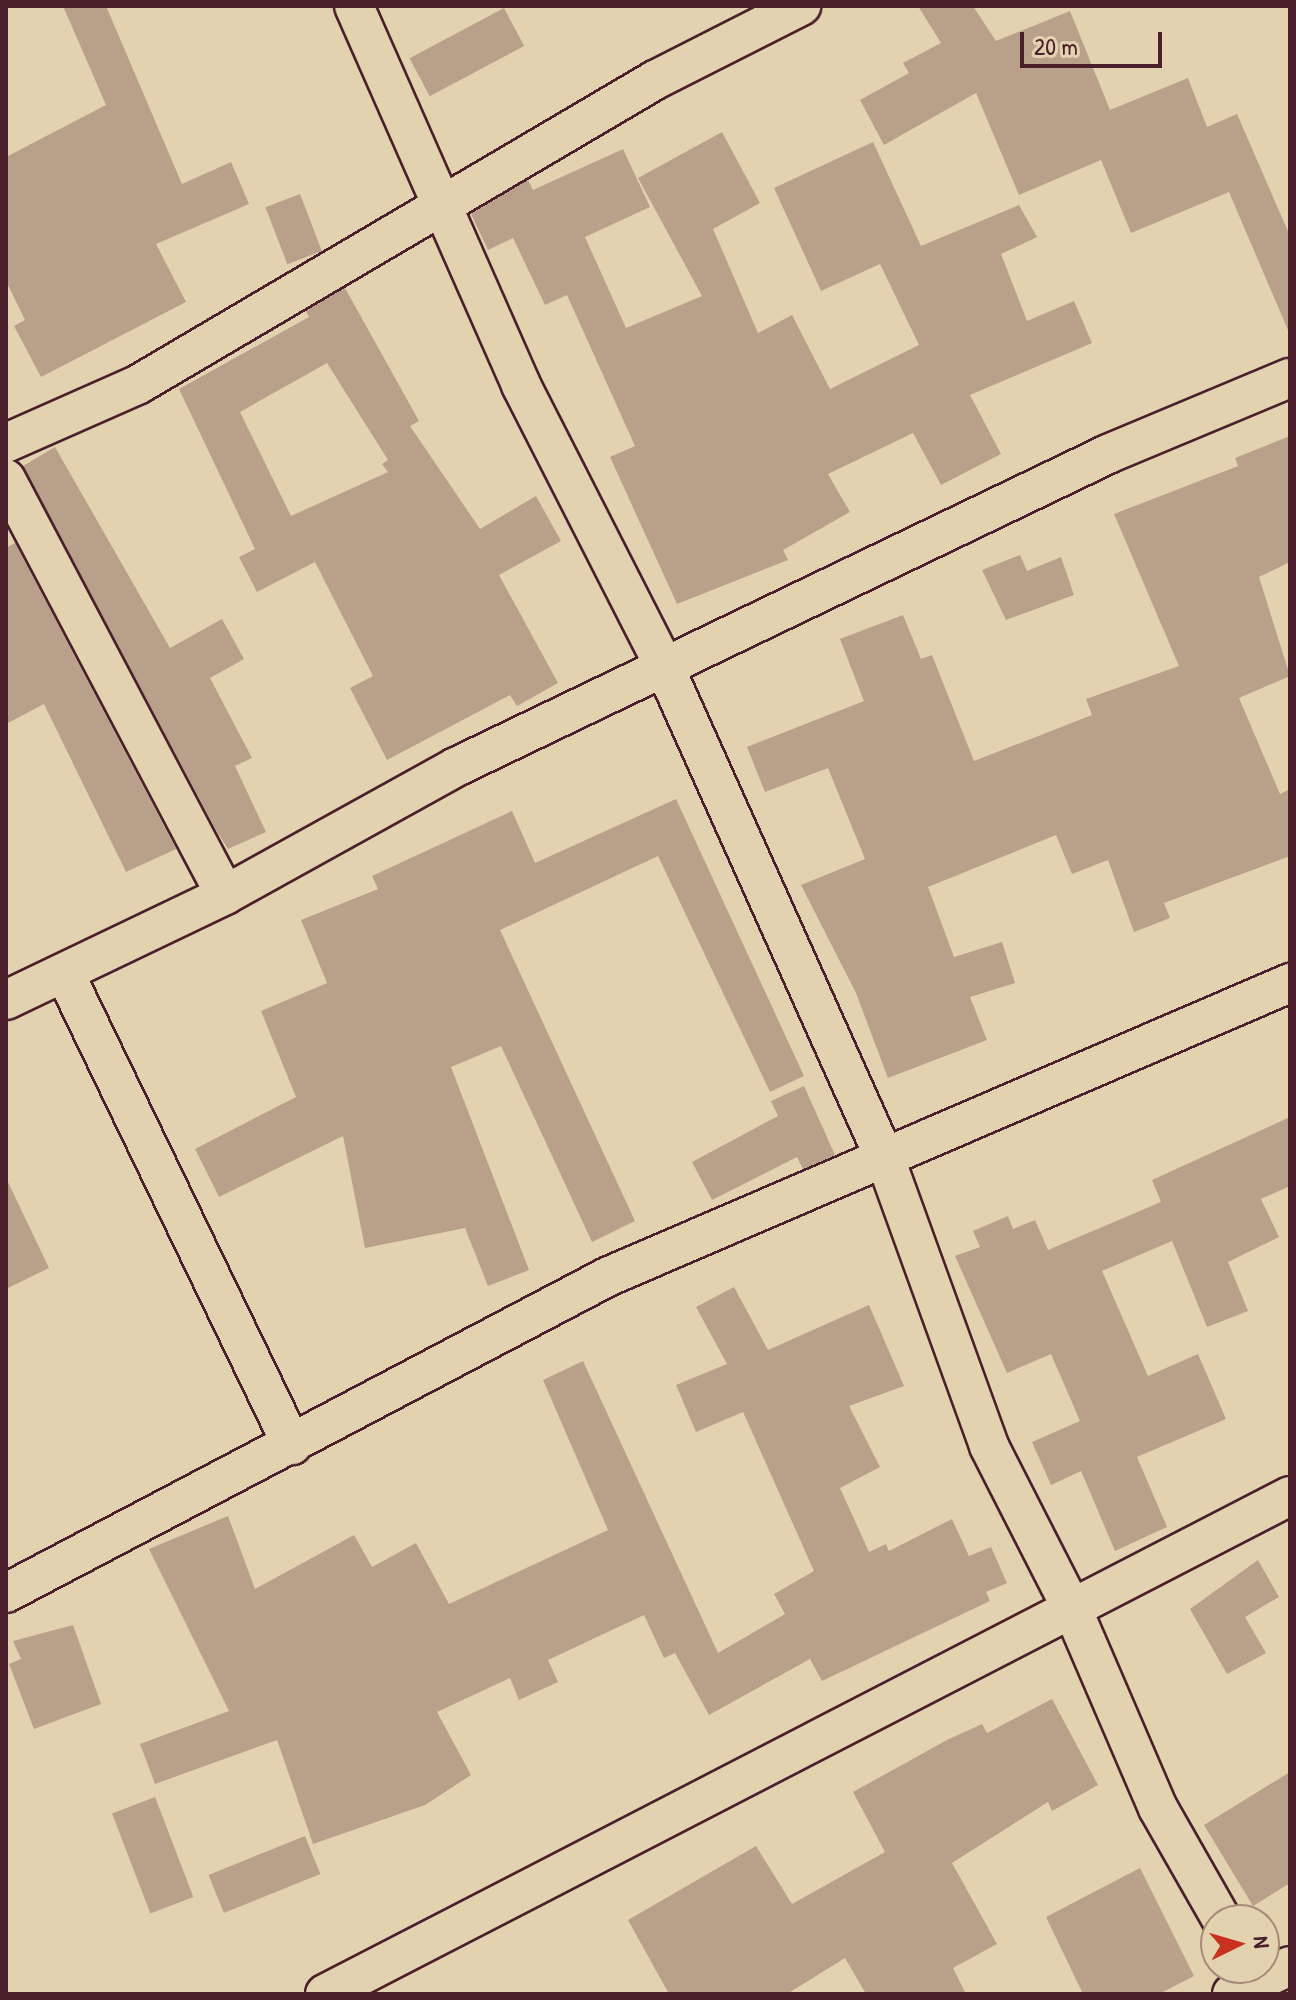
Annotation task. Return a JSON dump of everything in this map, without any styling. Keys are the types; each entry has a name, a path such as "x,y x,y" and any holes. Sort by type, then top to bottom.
{"street":[{"path":"354,6 441,206 664,666 886,1161 989,1446 1074,1613 1158,1808 1213,1904"},
{"path":"6,443 139,384 441,206 801,6"},
{"path":"6,1000 225,895 456,767 664,666 1108,454 1290,378"},
{"path":"6,479 225,895"},
{"path":"65,974 292,1445"},
{"path":"6,1593 607,1277 886,1161 1290,983"},
{"path":"325,1994 1074,1613 1290,1496"}],"building":[{"path":"63,6 106,6 182,184 231,162 249,204 156,244 186,302 41,377 14,326 25,320 6,281 6,157 106,105"},
{"path":"918,6 973,6 996,41 1070,11 1110,110 1188,78 1207,127 1237,114 1290,236 1290,335 1229,192 1131,233 1101,160 1019,195 976,93 884,145 860,100 909,73 903,63 941,43"},
{"path":"504,8 524,46 430,96 410,58"},
{"path":"722,132 760,203 713,229 758,333 792,315 830,389 919,345 880,264 821,291 774,188 873,142 921,246 1019,205 1037,237 1001,254 1027,321 1074,301 1092,343 970,395 1001,454 941,485 913,433 828,474 850,512 783,550 788,560 677,604 610,457 635,446 567,295 545,305 513,238 488,250 471,214 528,180 533,190 623,149 650,207 585,237 626,328 702,296 638,178"},
{"path":"300,194 322,251 287,264 265,207"},
{"path":"345,288 419,421 410,426 480,529 536,496 561,541 499,575 558,683 517,706 510,695 387,760 350,688 373,676 315,562 257,592 239,557 255,549 179,389 309,317 306,311","holes":["327,363 388,460 382,464 388,472 291,516 240,412"]},
{"path":"1290,436 1290,562 1259,577 1290,676 1239,698 1280,794 1290,789 1290,856 1164,903 1170,918 1134,932 1108,860 1072,874 1056,835 928,887 954,957 1002,942 1015,983 970,997 987,1040 888,1078 856,993 801,885 865,859 828,768 765,792 747,747 864,701 840,639 903,615 921,659 932,655 974,761 1092,715 1086,699 1179,666 1114,514 1238,466 1235,458"},
{"path":"55,447 170,648 222,619 244,659 210,678 252,758 235,766 266,832 228,849 216,830 23,466"},
{"path":"15,543 176,849 126,872 44,704 6,724 6,548"},
{"path":"1020,555 1027,571 1061,557 1074,595 1006,620 982,570"},
{"path":"676,799 804,1076 770,1092 658,856 500,930 635,1221 592,1242 501,1046 451,1067 529,1270 488,1286 465,1228 365,1248 343,1136 219,1197 195,1149 296,1097 261,1011 327,983 301,920 378,889 372,876 512,811 535,863"},
{"path":"804,1086 835,1155 803,1169 797,1157 712,1200 692,1162 778,1116 771,1101"},
{"path":"1290,1117 1290,1186 1261,1199 1279,1237 1228,1262 1248,1311 1207,1327 1172,1241 1102,1271 1148,1376 1198,1354 1226,1419 1137,1457 1167,1527 1115,1551 1081,1471 1051,1485 1032,1442 1080,1421 1051,1354 1007,1373 955,1256 980,1247 973,1231 1008,1216 1013,1229 1035,1220 1048,1250 1161,1202 1152,1180"},
{"path":"6,1178 49,1268 6,1289"},
{"path":"734,1287 768,1350 869,1305 904,1386 849,1406 880,1467 840,1488 869,1552 886,1544 889,1551 952,1519 969,1556 991,1547 1007,1583 986,1592 990,1601 822,1681 810,1659 709,1715 675,1653 664,1658 644,1615 548,1660 558,1682 519,1700 510,1678 437,1712 471,1775 425,1805 313,1844 277,1740 155,1784 140,1744 229,1711 149,1549 228,1516 255,1589 354,1535 372,1567 416,1543 449,1604 608,1530 543,1380 583,1361 718,1653 785,1614 774,1594 814,1571 743,1412 696,1432 676,1385 727,1364 696,1307"},
{"path":"1258,1560 1279,1597 1245,1617 1266,1653 1227,1674 1190,1609"},
{"path":"73,1625 101,1704 34,1729 9,1664 21,1659 13,1641"},
{"path":"1052,1699 1098,1785 1052,1811 1048,1802 952,1863 997,1944 953,1968 966,1994 866,1994 845,1958 787,1994 669,1994 628,1920 756,1846 792,1904 885,1852 853,1792 947,1740 982,1724 987,1733"},
{"path":"1290,1772 1290,1883 1252,1904 1204,1825"},
{"path":"155,1797 193,1897 150,1913 112,1813"},
{"path":"305,1836 320,1874 224,1913 209,1875"},
{"path":"1140,1868 1194,1976 1159,1994 1083,1994 1046,1917"}]}
